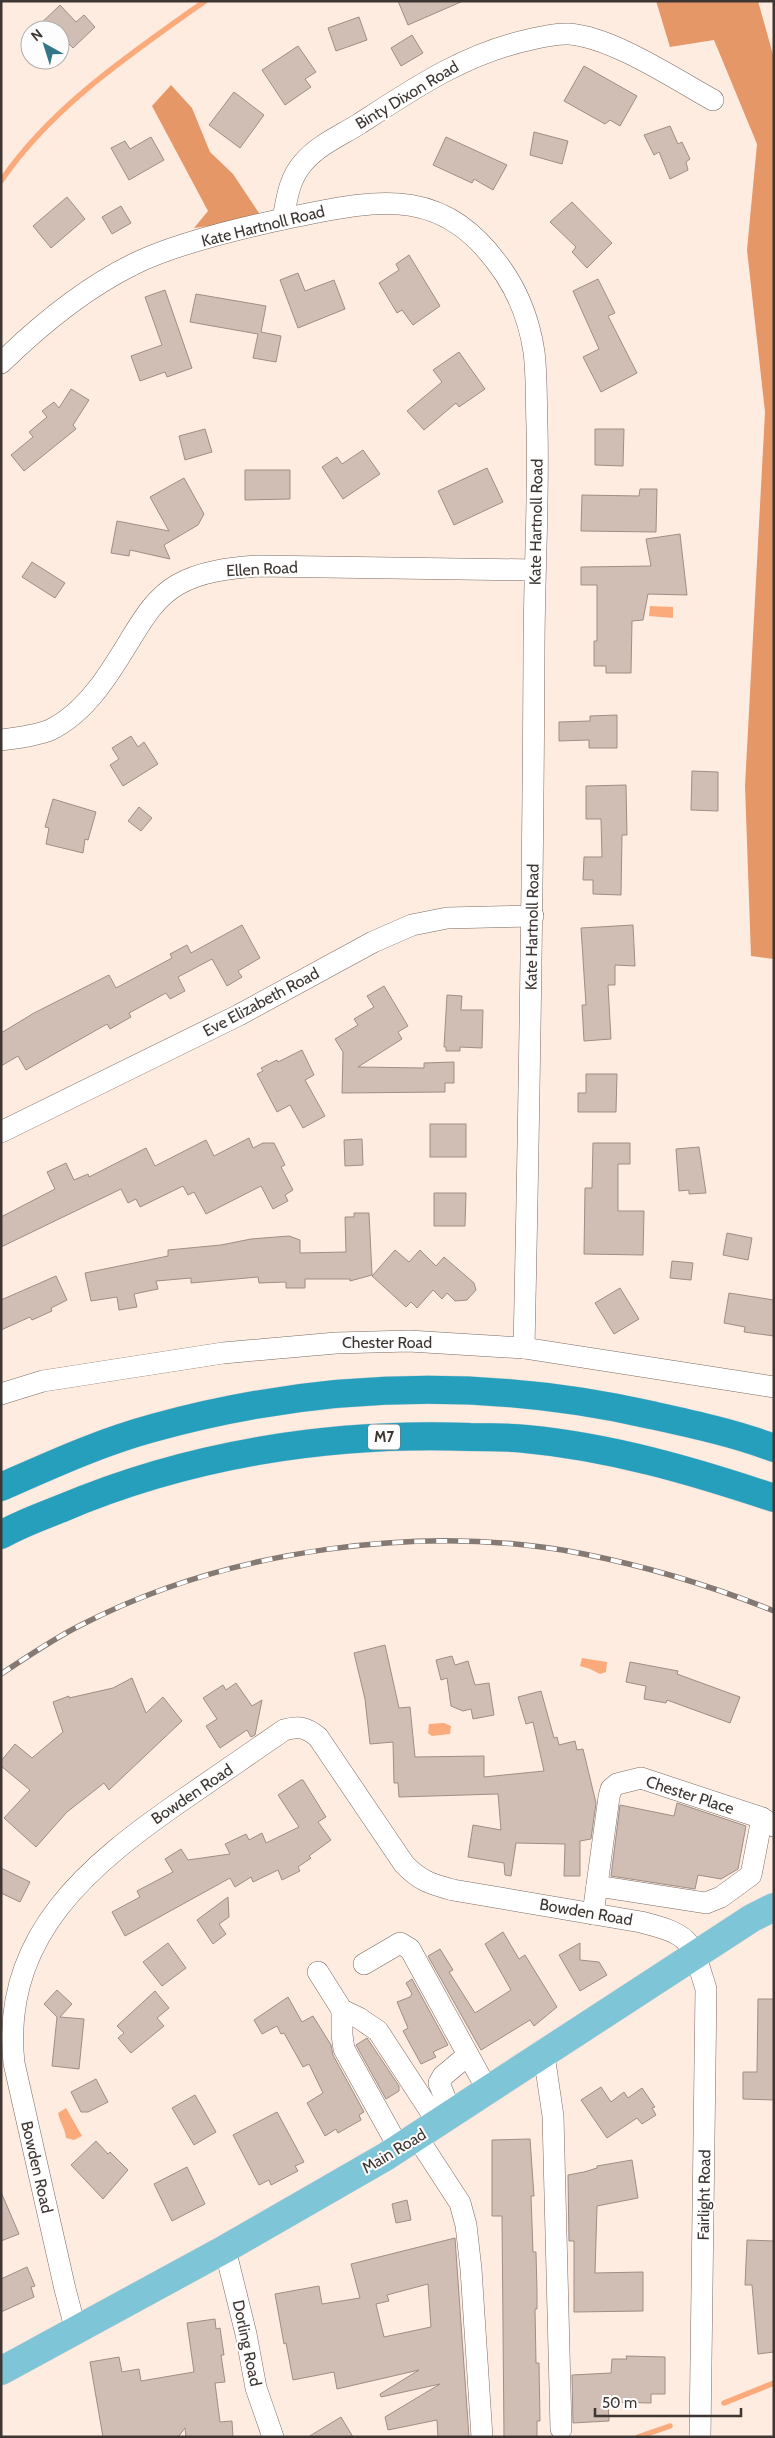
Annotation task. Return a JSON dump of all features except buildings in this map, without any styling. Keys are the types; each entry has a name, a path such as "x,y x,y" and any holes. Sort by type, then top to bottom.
{"highway":[{"path":"1,1487 62,1460 152,1428 235,1408 328,1394 423,1388 498,1391 605,1405 720,1431 774,1448"},
{"name":"M7","path":"1,1535 89,1496 166,1472 252,1450 364,1438 439,1436 525,1439 626,1455 704,1475 774,1498"}],"main road":[{"name":"Main Road","path":"1,2371 225,2249 426,2131 752,1918 774,1907"}],"street":[{"name":"Binty Dixon Road","path":"283,219 292,180 302,163 322,146 436,74 475,55 514,43 548,35 576,35 625,52 713,100"},
{"name":"Kate Hartnoll Road","path":"1,363 60,311 133,264 192,243 283,219 369,203 419,206 438,213 464,229 482,245 508,278 525,315 534,353 538,477 534,570 533,916 524,1348"},
{"name":"Ellen Road","path":"1,740 48,730 63,723 85,704 105,678 147,612 158,600 178,585 198,577 220,570 258,566 534,570"},
{"name":"Eve Elizabeth Road","path":"1,1132 239,1015 372,942 412,925 447,918 533,916"},
{"name":"Chester Road","path":"1,1394 43,1381 116,1368 223,1353 336,1343 409,1341 524,1348 774,1386"},
{"name":"Bowden Road","path":"76,2331 14,2063 10,2035 12,2010 18,1984 43,1927 81,1880 132,1834 284,1730 296,1726 308,1729 318,1737 404,1864 416,1876 431,1884 453,1890 664,1928 684,1936 696,1955"},
{"name":"Chester Place","path":"593,1914 609,1797 612,1789 617,1784 641,1778 768,1822"},
{"path":"597,1886 706,1903 720,1897 751,1875 768,1822"},
{"path":"364,1964 395,1946 405,1945 410,1949 488,2091"},
{"name":"Fairlight Road","path":"696,1955 706,1989 700,2437"},
{"path":"318,1972 342,2010 344,2049 426,2131"},
{"path":"342,2010 359,2018 378,2031 460,2203 466,2225 482,2437"},
{"path":"426,2131 439,2083 443,2076 468,2055"},
{"path":"544,2055 553,2116 561,2429"},
{"name":"Dorling Road","path":"225,2249 246,2334 256,2388 273,2437"}],"shaded area":[{"path":"656,1 758,1 774,58 774,959 751,956 745,786 765,412 747,250 757,144 714,40 670,47"},
{"path":"171,85 192,108 210,152 233,174 261,216 239,222 194,228 208,211 152,106"},
{"path":"650,606 673,607 673,618 649,616"},
{"path":"582,1658 607,1662 606,1672 600,1674 580,1666"},
{"path":"444,1723 451,1726 450,1734 432,1736 428,1733 429,1724"},
{"path":"66,2108 82,2136 74,2140 66,2138 58,2113"}],"waterway":[{"path":"1,181 21,154 44,129 95,82 205,1"},
{"path":"724,2403 774,2383"},
{"path":"638,2437 670,2426"}],"railway":[{"path":"1,1674 50,1642 81,1625 138,1599 198,1578 261,1561 326,1549 392,1543 458,1541 522,1545 584,1554 680,1578 774,1611"}]}
